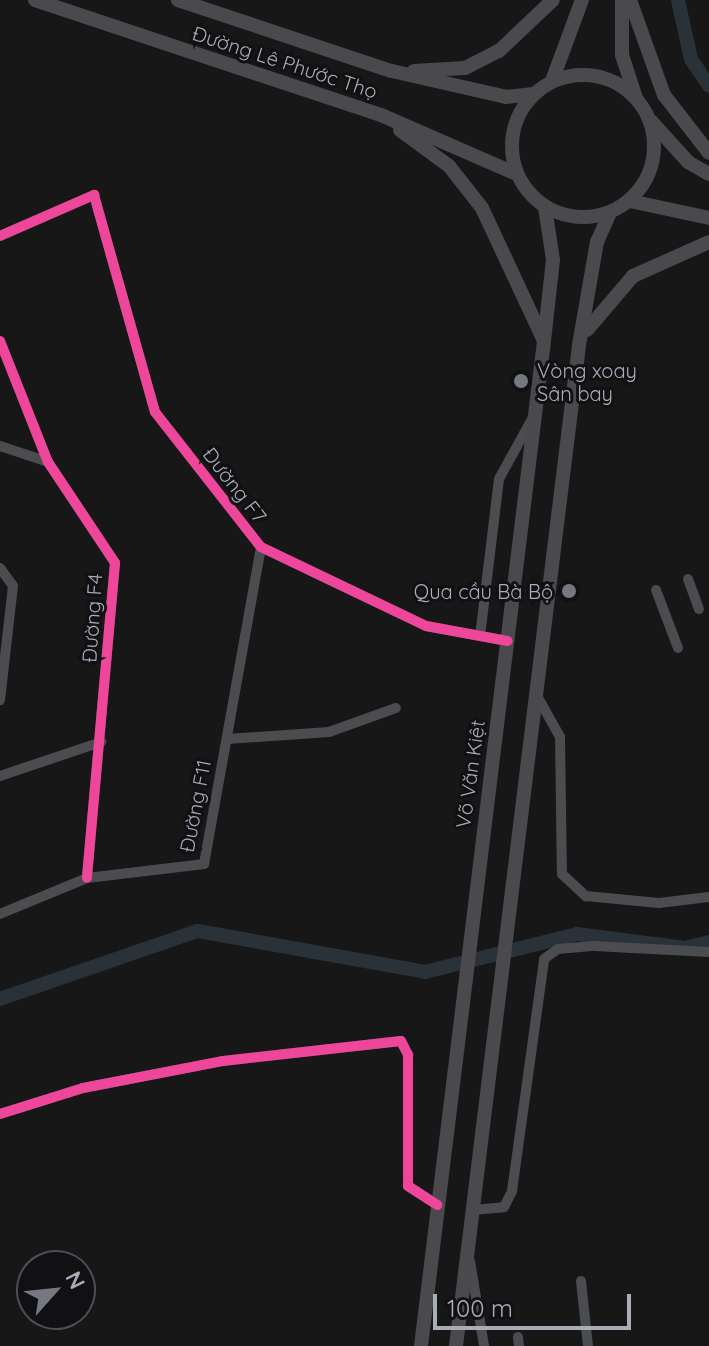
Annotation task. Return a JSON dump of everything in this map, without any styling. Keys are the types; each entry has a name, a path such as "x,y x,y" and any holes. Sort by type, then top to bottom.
{"main road":[{"name":"Đường Lê Phước Thọ","path":"35,0 381,115 517,174"},
{"name":"Đường Lê Phước Thọ","path":"178,0 392,71 506,97 534,94"},
{"path":"392,71 465,68 511,41 553,0"},
{"path":"552,81 582,0"},
{"path":"622,0 622,55 636,99 648,118 688,162 709,174"},
{"path":"630,0 664,95 709,153"},
{"path":"636,99 597,76 552,81 534,94 513,131 517,174 545,207 588,218 610,213 630,201 652,163 648,118"},
{"path":"381,115 465,184 522,283 544,341"},
{"path":"630,201 709,218"},
{"name":"Võ Văn Kiệt","path":"421,1346 553,260 545,207"},
{"path":"456,1346 579,345 597,242 610,213"},
{"path":"579,345 612,292 667,255 709,242"}],"street":[{"name":"Đường F7","path":"0,236 94,195 155,412 261,547 426,626 508,641"},
{"name":"Đường F4","path":"0,341 48,462 115,563 87,878"},
{"path":"480,636 499,479 535,413"},
{"path":"0,446 48,462"},
{"name":"Đường F11","path":"0,914 87,878 204,864 261,547"},
{"path":"0,568 13,586 0,700"},
{"path":"688,579 699,609"},
{"path":"656,590 678,648"},
{"path":"536,694 560,737 562,874 586,896 659,903 709,897"},
{"path":"227,739 329,732 396,708"},
{"path":"0,776 101,742"},
{"path":"472,1210 504,1207 512,1191 544,959 558,949 594,946 709,952"},
{"path":"0,1114 83,1088 223,1061 401,1041 408,1055 405,1174 408,1186 437,1205"},
{"path":"468,1247 484,1346"},
{"path":"581,1281 588,1346"}],"waterway":[{"path":"678,0 691,59 709,86"},
{"path":"0,999 198,931 425,972 577,934 685,948 709,942"}],"cycle path":[{"path":"0,236 94,195 155,412 261,547 426,626 508,641"},
{"path":"0,341 48,462 115,563 87,878"},
{"path":"0,1114 83,1088 223,1061 401,1041 408,1055 408,1186 437,1205"}],"place":[{"name":"Vòng xoay Sân bay","path":"521,381"},
{"name":"Qua cầu Bà Bộ","path":"569,591"}]}
